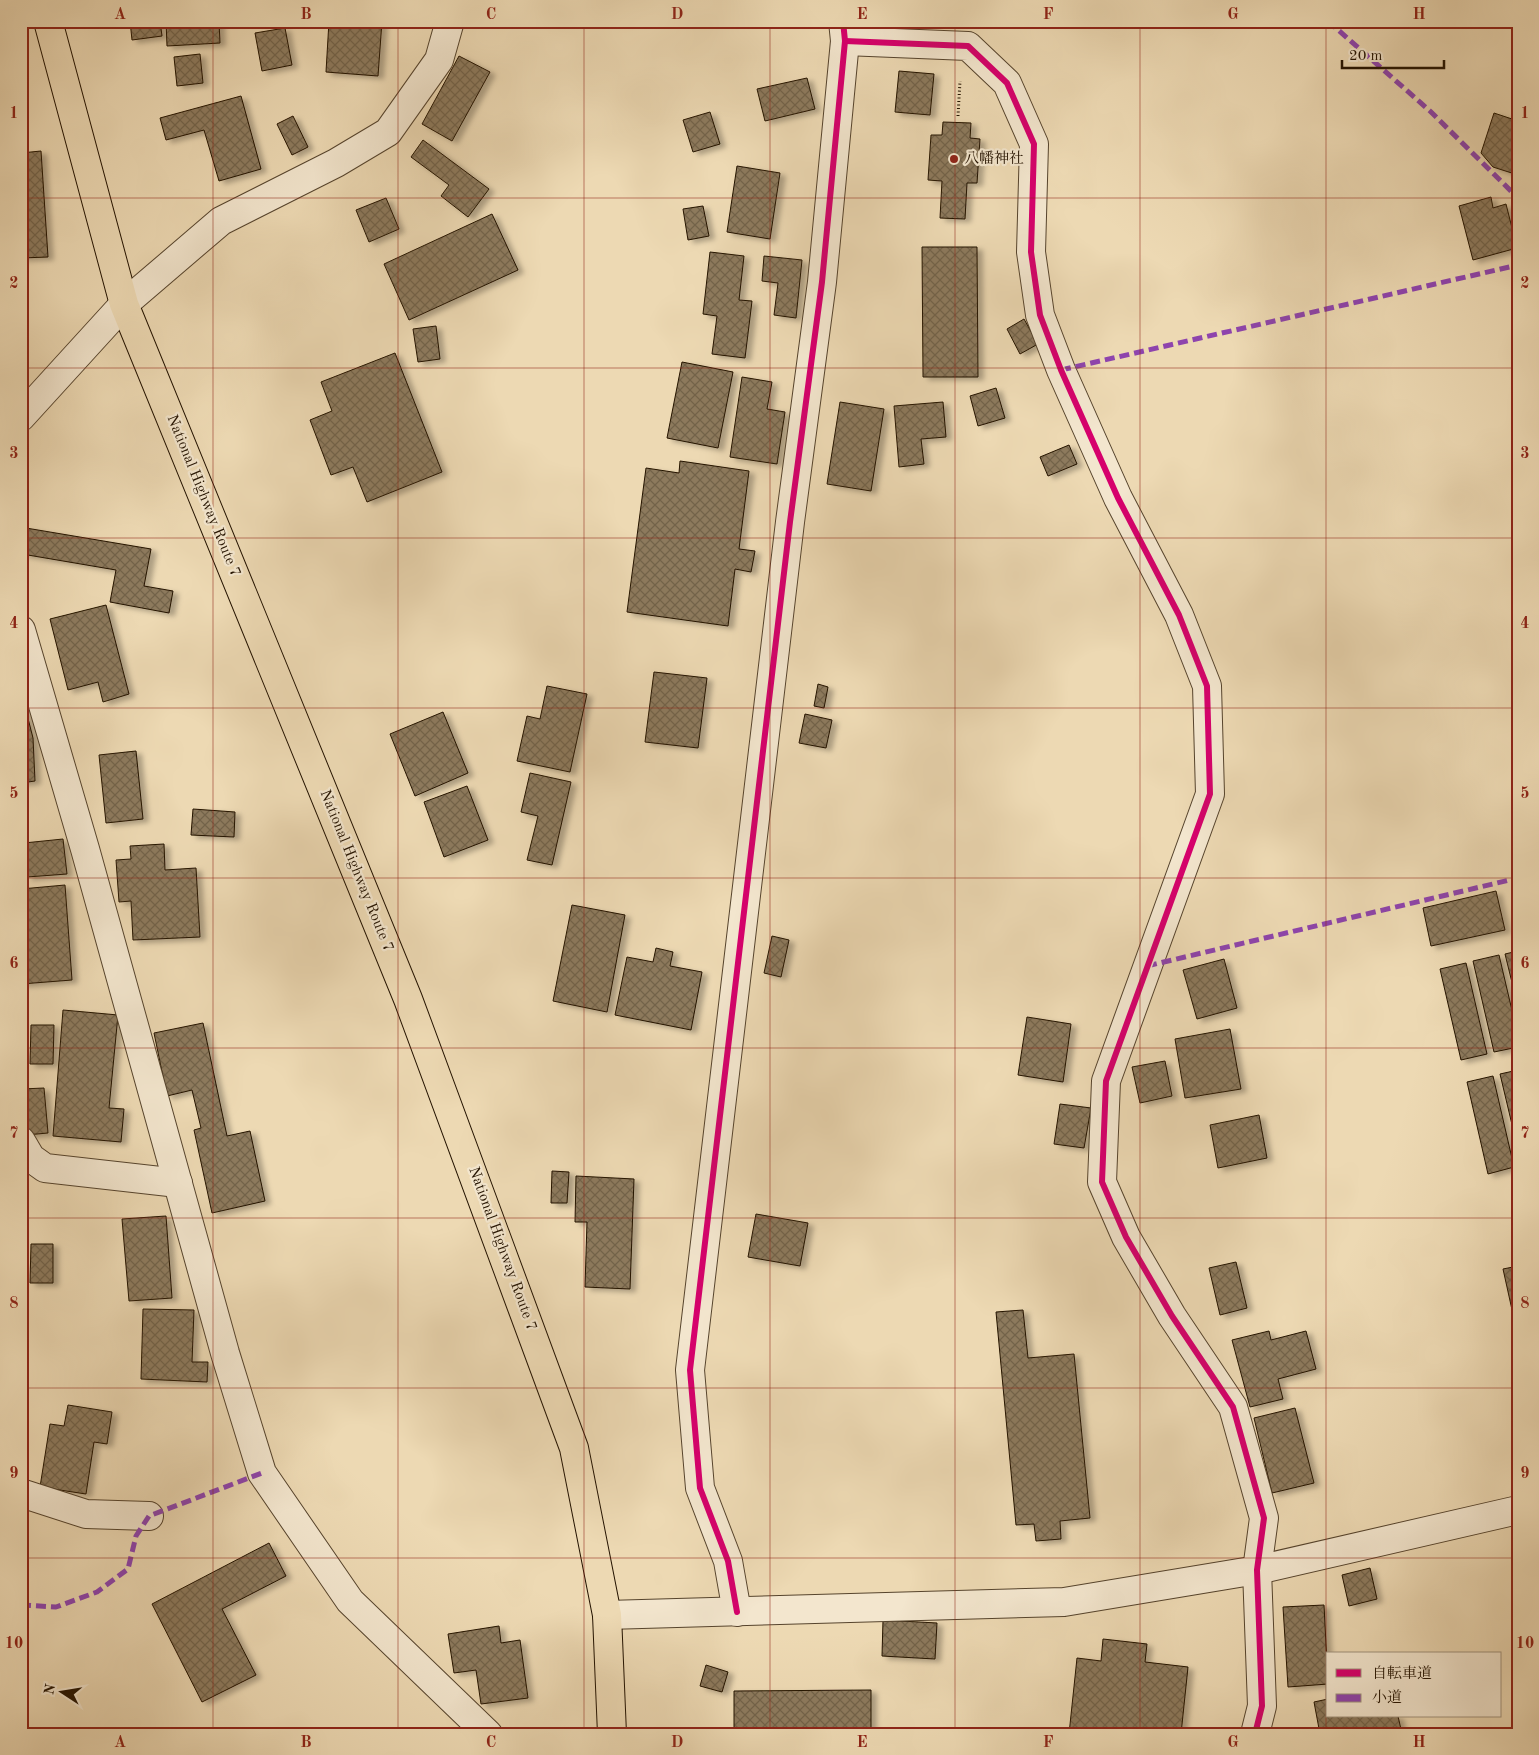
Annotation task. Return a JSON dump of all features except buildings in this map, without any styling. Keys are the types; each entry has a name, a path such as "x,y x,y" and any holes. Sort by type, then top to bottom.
{"highway":[{"name":"National Highway Route 7","path":"48,21 124,304 444,1092 574,1448 607,1615 612,1734"}],"street":[{"path":"21,417 124,304 221,221 336,163 388,132 439,60 450,21"},
{"path":"738,1612 728,1561 700,1488 690,1370 788,532 822,282 844,31 968,46 1007,84 1034,144 1031,252 1040,315 1061,370 1118,498 1179,616 1207,686 1210,794 1106,1081 1102,1182 1126,1237 1172,1316 1233,1407 1264,1518 1257,1570 1262,1706 1255,1734"},
{"path":"21,630 85,849 225,1353 262,1473 350,1601 488,1734"},
{"path":"21,1141 31,1158 45,1168 178,1183"},
{"path":"21,1493 86,1514 149,1516"},
{"path":"607,1615 1064,1602 1257,1570 1518,1510"}],"marked path":[{"path":"1328,21 1430,111 1518,198"},
{"path":"1061,370 1518,265"},
{"path":"1147,966 1518,878"},
{"path":"21,1605 56,1607 97,1592 128,1569 136,1536 149,1516 262,1473"}],"cycle path":[{"path":"737,1612 728,1561 700,1488 690,1370 790,522 822,282 845,41 843,21"},
{"path":"845,41 968,46 1007,83 1034,144 1031,252 1040,315 1061,370 1118,498 1179,615 1207,686 1210,794 1106,1081 1102,1182 1126,1237 1172,1316 1233,1407 1264,1518 1257,1570 1262,1706 1255,1734"}],"place":[{"name":"八幡神社","path":"954,159"}]}
